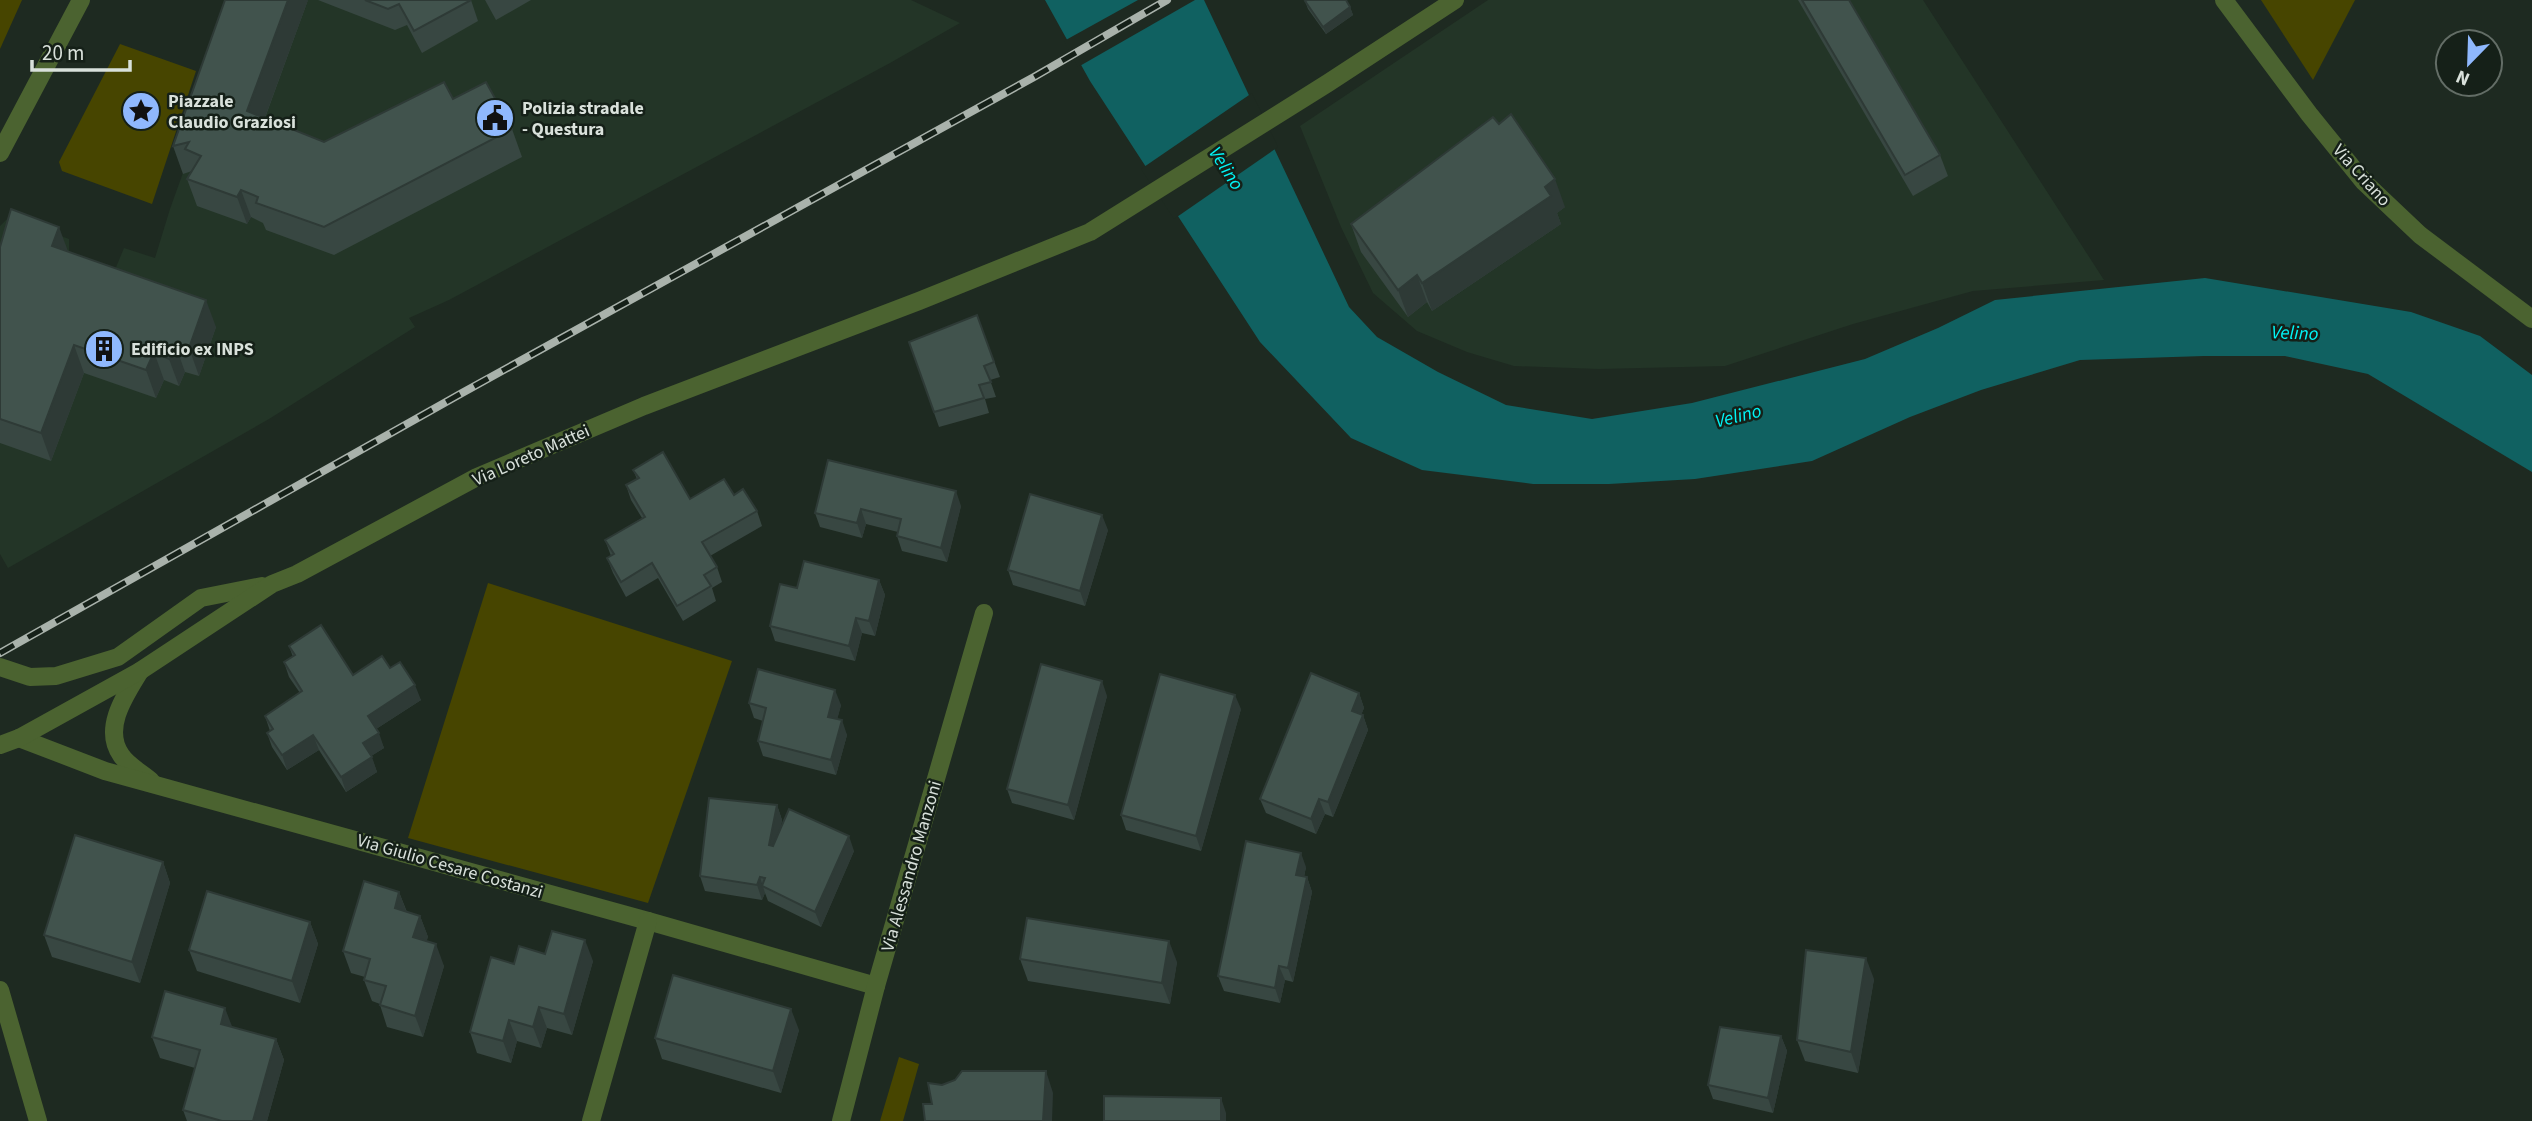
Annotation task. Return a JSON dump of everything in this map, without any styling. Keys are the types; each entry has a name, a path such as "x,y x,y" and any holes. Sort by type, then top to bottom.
{"street":[{"path":"0,153 81,0"},
{"name":"Via Loreto Mattei","path":"0,746 140,671 272,584 477,477 644,406 919,301 1094,229 1295,104 1455,0"},
{"name":"Via Criano","path":"2224,0 2364,183 2420,235 2532,319"},
{"path":"0,667 30,677 55,676 118,657 201,598 272,584"},
{"name":"Via Alessandro Manzoni","path":"841,1121 876,986 984,613"},
{"name":"Via Giulio Cesare Costanzi","path":"140,671 118,709 114,733 120,754 153,783 876,986"},
{"path":"19,738 105,771 153,783"},
{"path":"591,1121 648,921"},
{"path":"0,990 38,1121"}],"shaded area":[{"path":"0,0 22,0 0,49"},
{"name":"Polizia stradale - Questura","path":"245,0 911,0 960,23 449,300 409,318 415,327 269,419 8,568 0,554 0,226 9,217 69,239 69,254 107,289 124,248 155,258"},
{"path":"1488,0 1923,0 2104,280 1973,291 1853,324 1725,366 1599,369 1514,366 1467,352 1417,331 1373,293 1341,227 1300,126"},
{"path":"2261,0 2355,0 2313,80"},
{"path":"120,44 196,71 152,204 62,171 59,162"},
{"path":"488,583 732,661 648,903 408,838"},
{"path":"899,1057 919,1064 903,1121 880,1121"}],"water":[{"name":"Velino","path":"1045,0 1204,0 1349,307 1377,337 1438,372 1506,405 1592,419 1692,403 1865,359 1995,300 2205,278 2411,312 2480,336 2532,375 2532,472 2368,374 2285,356 2080,360 1981,390 1910,417 1812,461 1695,479 1609,484 1533,484 1422,470 1351,438 1260,342 1090,81"}],"pier":[{"path":"1138,0 1195,0 1078,67 1064,41"},
{"path":"1252,93 1278,147 1174,219 1141,169"}],"building":[{"path":"225,0 288,0 247,111 324,142 444,82 453,99 486,82 512,129 324,227 256,203 258,197 241,190 237,197 187,179 201,156 185,149 189,142 173,146"},
{"path":"365,0 471,0 414,31 399,4 388,9"},
{"path":"1346,0 1350,7 1323,27 1305,1"},
{"path":"1802,0 1849,0 1940,155 1905,175"},
{"path":"1511,114 1555,179 1545,187 1551,196 1422,283 1417,275 1398,290 1351,224 1493,117 1499,124"},
{"name":"Edificio ex INPS","path":"11,209 59,227 52,246 206,300 189,348 175,344 169,359 154,352 146,370 74,345 41,433 0,419 0,247"},
{"path":"977,315 994,362 984,366 991,382 979,385 984,398 934,412 909,342"},
{"path":"663,452 690,499 724,479 734,495 743,489 757,511 702,542 717,567 704,575 711,586 677,606 652,563 621,582 607,558 614,554 605,540 645,517 626,485 639,478 633,470"},
{"path":"828,460 956,491 941,548 897,536 901,519 861,509 857,523 815,513"},
{"path":"1030,494 1102,515 1080,591 1008,570"},
{"path":"804,561 879,580 869,621 856,618 849,646 770,626 780,584 797,588"},
{"path":"321,625 353,675 382,656 390,668 400,662 415,685 368,716 379,733 363,743 372,757 341,777 313,735 282,755 267,733 273,729 265,716 302,691 284,662 295,655 289,646"},
{"path":"1041,664 1102,681 1068,805 1007,789"},
{"path":"758,669 835,690 828,717 842,720 831,760 758,741 766,708 749,703"},
{"path":"1311,673 1359,693 1352,711 1363,715 1328,802 1319,799 1311,819 1260,799"},
{"path":"1160,674 1235,695 1196,836 1121,815"},
{"path":"709,798 777,805 769,845 773,846 789,809 849,836 815,912 762,886 765,878 760,877 757,885 700,876"},
{"path":"75,835 163,862 132,962 44,935"},
{"path":"1246,841 1301,853 1296,875 1307,877 1288,968 1279,966 1275,988 1218,976"},
{"path":"364,881 399,892 395,908 420,916 413,937 436,944 415,1016 380,1005 386,986 364,980 370,959 343,951"},
{"path":"207,891 310,922 292,981 189,950"},
{"path":"1027,918 1169,941 1162,983 1020,959"},
{"path":"552,931 585,940 564,1014 539,1007 533,1027 509,1020 503,1041 470,1032 491,957 514,964 519,946 545,954"},
{"path":"1806,950 1866,958 1851,1052 1797,1040"},
{"path":"673,975 791,1009 773,1071 655,1038"},
{"path":"165,991 225,1008 221,1024 276,1039 253,1121 222,1121 183,1110 200,1050 152,1037"},
{"path":"1720,1027 1781,1036 1768,1098 1708,1085"},
{"path":"962,1071 1046,1071 1043,1121 925,1121 923,1104 932,1104 928,1083 942,1085 955,1080"},
{"path":"1104,1096 1221,1098 1221,1121 1104,1121"}],"railway":[{"path":"0,653 462,393 1034,77 1167,0"}],"place":[{"name":"Piazzale Claudio Graziosi","path":"141,111"},
{"name":"Polizia stradale - Questura","path":"495,118"},
{"name":"Edificio ex INPS","path":"104,349"}]}
